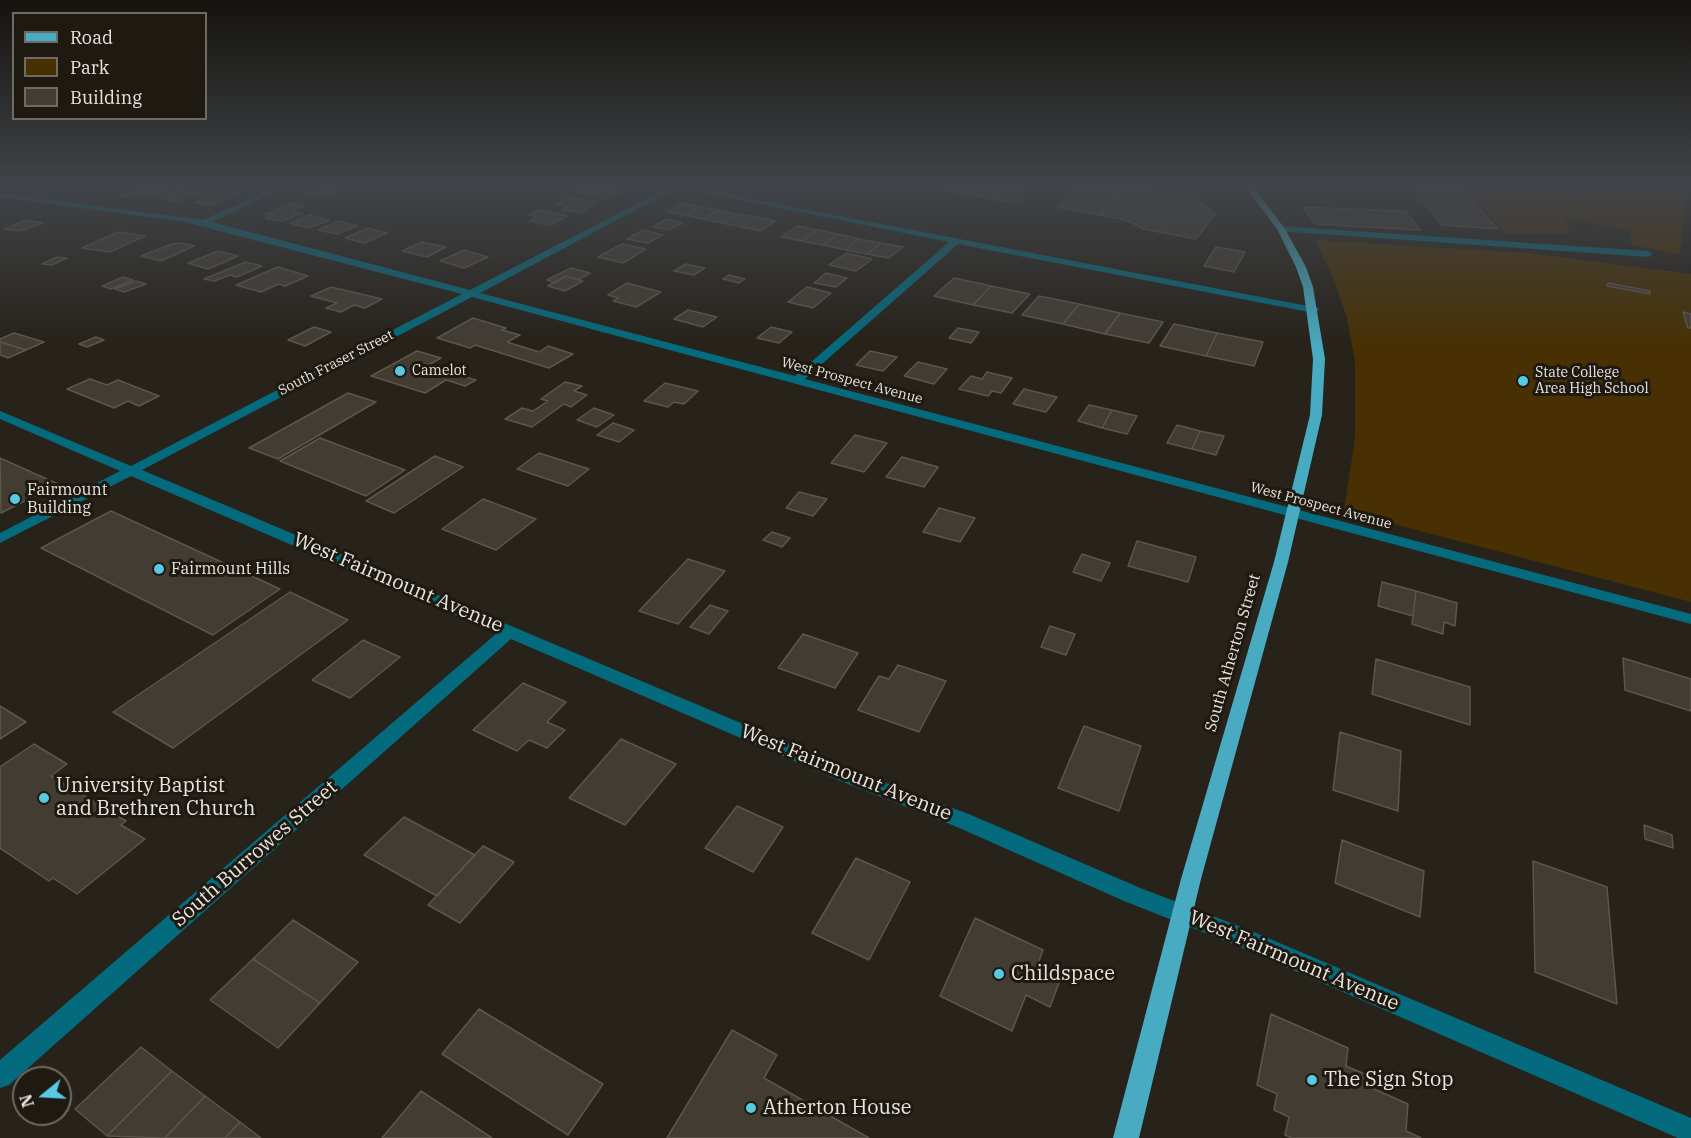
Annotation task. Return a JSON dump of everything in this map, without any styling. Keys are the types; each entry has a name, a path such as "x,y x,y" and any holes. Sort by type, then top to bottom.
{"main road":[{"name":"South Atherton Street","path":"1126,1138 1182,914 1251,672 1312,439 1318,399 1319,359 1314,310 1301,267 1287,241"}],"street":[{"name":"West Prospect Avenue","path":"272,241 1691,620"},
{"name":"South Fraser Street","path":"0,539 571,241"},
{"path":"796,381 956,241"},
{"path":"957,241 1314,310"},
{"path":"1459,241 1648,254"},
{"name":"West Fairmount Avenue","path":"0,415 845,775 964,821 1691,1131"},
{"name":"South Burrowes Street","path":"0,1076 510,631"}],"green space":[{"name":"State College Area High School","path":"1316,241 1529,253 1691,274 1691,602 1344,511 1355,438 1355,363 1347,318 1334,280"},
{"path":"1631,241 1681,241 1680,255 1632,245"}],"building":[{"path":"98,241 134,241 110,252 82,248"},
{"path":"803,241 828,241 823,245"},
{"path":"828,241 856,241 845,250 823,245"},
{"path":"856,241 881,243 867,254 845,250"},
{"path":"421,242 446,247 427,257 402,251"},
{"path":"182,243 194,246 161,261 141,256 172,244"},
{"path":"881,243 903,247 889,258 867,254"},
{"path":"622,244 646,249 623,263 598,257"},
{"path":"1216,247 1245,252 1234,272 1204,266"},
{"path":"464,250 488,257 464,268 440,261"},
{"path":"218,251 238,256 208,269 188,263"},
{"path":"846,253 872,259 856,271 829,265"},
{"path":"57,257 67,258 52,265 42,264"},
{"path":"246,262 262,266 237,277 230,275 214,281 204,279"},
{"path":"686,264 705,268 694,275 674,271"},
{"path":"278,267 308,276 285,286 279,284 261,292 236,285"},
{"path":"571,268 590,273 578,280 566,276 555,283 547,280"},
{"path":"826,273 847,278 836,287 814,283"},
{"path":"729,275 745,279 739,283 723,279"},
{"path":"566,276 583,281 565,291 548,286"},
{"path":"123,277 133,280 111,289 102,286"},
{"path":"954,278 991,286 973,305 934,296"},
{"path":"136,281 146,284 124,292 115,289"},
{"path":"627,283 661,292 636,307 613,301 619,298 608,295"},
{"path":"1608,283 1650,291 1650,294 1607,286"},
{"path":"991,286 1030,294 1012,313 973,305"},
{"path":"331,287 382,299 365,308 354,305 341,312 326,308 337,303 311,296"},
{"path":"807,287 831,293 813,308 788,302"},
{"path":"1039,296 1079,304 1063,324 1022,315"},
{"path":"1079,304 1120,313 1105,334 1063,324"},
{"path":"688,310 717,317 703,327 674,319"},
{"path":"1683,312 1691,314 1691,328 1688,328"},
{"path":"1120,313 1163,322 1149,343 1105,334"},
{"path":"473,318 506,328 502,330 520,335 507,342 539,352 548,346 573,354 549,368 475,345 470,348 437,338"},
{"path":"1174,324 1217,333 1206,356 1160,346"},
{"path":"314,327 331,332 305,346 288,340"},
{"path":"771,327 792,332 779,343 757,338"},
{"path":"958,328 979,332 971,343 949,338"},
{"path":"14,333 44,342 26,350 0,342 0,339"},
{"path":"1217,333 1263,342 1254,366 1206,356"},
{"path":"96,337 104,340 87,347 79,344"},
{"path":"0,342 26,350 8,358 0,355"},
{"name":"Camelot","path":"417,351 441,358 416,372 428,376 441,369 476,380 465,386 446,380 425,393 371,376"},
{"path":"870,351 897,357 883,371 856,365"},
{"path":"918,362 947,369 934,384 904,376"},
{"path":"987,372 1012,378 1001,393 992,391 988,396 959,389 971,376 982,379"},
{"path":"90,379 107,385 118,380 159,396 139,406 128,401 114,408 67,389"},
{"path":"565,382 582,386 574,391 587,395 571,407 564,404 532,427 505,419 522,408 533,411 548,401 541,399"},
{"path":"665,383 698,391 684,404 674,402 668,407 644,401"},
{"path":"1024,389 1057,397 1046,412 1013,404"},
{"path":"348,393 376,402 278,459 249,448"},
{"path":"1089,405 1112,410 1102,428 1078,421"},
{"path":"594,408 614,415 597,427 577,420"},
{"path":"1112,410 1137,416 1127,434 1102,428"},
{"path":"613,423 634,430 619,442 597,435"},
{"path":"1177,425 1200,431 1192,449 1167,443"},
{"path":"1200,431 1224,436 1216,455 1192,449"},
{"path":"855,435 887,443 864,472 831,463"},
{"path":"320,438 405,470 366,496 280,461"},
{"path":"539,453 589,469 568,486 517,469"},
{"path":"435,456 463,467 394,513 366,501"},
{"path":"902,457 938,467 924,487 886,477"},
{"name":"Fairmount Building","path":"0,458 58,484 1,513"},
{"path":"799,492 827,499 813,516 786,508"},
{"path":"483,499 536,519 496,550 442,529"},
{"path":"939,508 975,518 960,542 923,532"},
{"name":"Fairmount Hills","path":"111,511 280,589 213,635 41,548"},
{"path":"772,532 790,538 782,547 763,540"},
{"path":"1137,541 1196,557 1188,582 1128,566"},
{"path":"1082,554 1110,563 1101,581 1073,572"},
{"path":"688,559 725,571 678,624 639,611"},
{"path":"1382,582 1416,591 1413,616 1378,606"},
{"path":"1416,591 1457,603 1455,626 1444,622 1443,634 1412,624"},
{"path":"290,592 348,620 173,748 113,712"},
{"path":"710,605 728,611 709,634 690,627"},
{"path":"1050,626 1075,634 1066,655 1041,647"},
{"path":"803,634 858,653 835,688 778,668"},
{"path":"363,640 400,657 350,698 312,680"},
{"path":"1623,658 1691,679 1691,711 1625,690"},
{"path":"1376,659 1470,687 1470,725 1372,694"},
{"path":"898,665 946,681 919,732 858,710 879,676 889,679"},
{"path":"523,683 566,702 547,722 565,730 547,748 529,740 517,751 473,730"},
{"path":"0,706 26,722 0,739"},
{"path":"1084,726 1141,746 1119,811 1058,788"},
{"path":"1340,732 1401,751 1398,811 1333,790"},
{"path":"621,739 676,764 625,825 569,798"},
{"name":"University Baptist and Brethren Church","path":"34,744 67,764 51,776 126,821 121,825 145,839 77,894 53,878 49,881 0,848 0,767"},
{"path":"737,806 783,827 753,872 705,848"},
{"path":"404,817 475,855 437,896 364,855"},
{"path":"1644,825 1672,835 1673,848 1645,839"},
{"path":"1342,840 1424,871 1420,917 1335,883"},
{"path":"483,846 514,862 460,923 428,905"},
{"path":"856,858 910,882 869,960 812,933"},
{"path":"1533,861 1607,887 1617,1004 1535,972"},
{"name":"Childspace","path":"975,918 1043,950 1036,969 1060,980 1050,1007 1026,995 1012,1031 940,996"},
{"path":"293,920 358,962 320,1003 253,959"},
{"path":"253,959 320,1003 278,1048 210,1000"},
{"path":"479,1009 603,1084 568,1135 442,1054"},
{"name":"The Sign Stop","path":"1271,1014 1348,1048 1346,1066 1367,1075 1365,1085 1408,1104 1406,1131 1421,1138 1292,1138 1285,1135 1289,1117 1274,1110 1277,1094 1257,1085"},
{"name":"Atherton House","path":"732,1030 777,1055 764,1078 869,1138 667,1138"},
{"path":"141,1047 172,1071 107,1136 75,1109"},
{"path":"172,1071 205,1096 165,1138 107,1136"},
{"path":"421,1091 492,1138 382,1138"},
{"path":"205,1096 240,1122 225,1138 165,1138"},
{"path":"240,1122 261,1138 225,1138"}],"place":[{"name":"Camelot","path":"400,371"},
{"name":"State College Area High School","path":"1523,381"},
{"name":"Fairmount Building","path":"15,499"},
{"name":"Fairmount Hills","path":"159,569"},
{"name":"University Baptist and Brethren Church","path":"44,798"},
{"name":"Childspace","path":"999,974"},
{"name":"The Sign Stop","path":"1312,1080"},
{"name":"Atherton House","path":"751,1108"}]}
